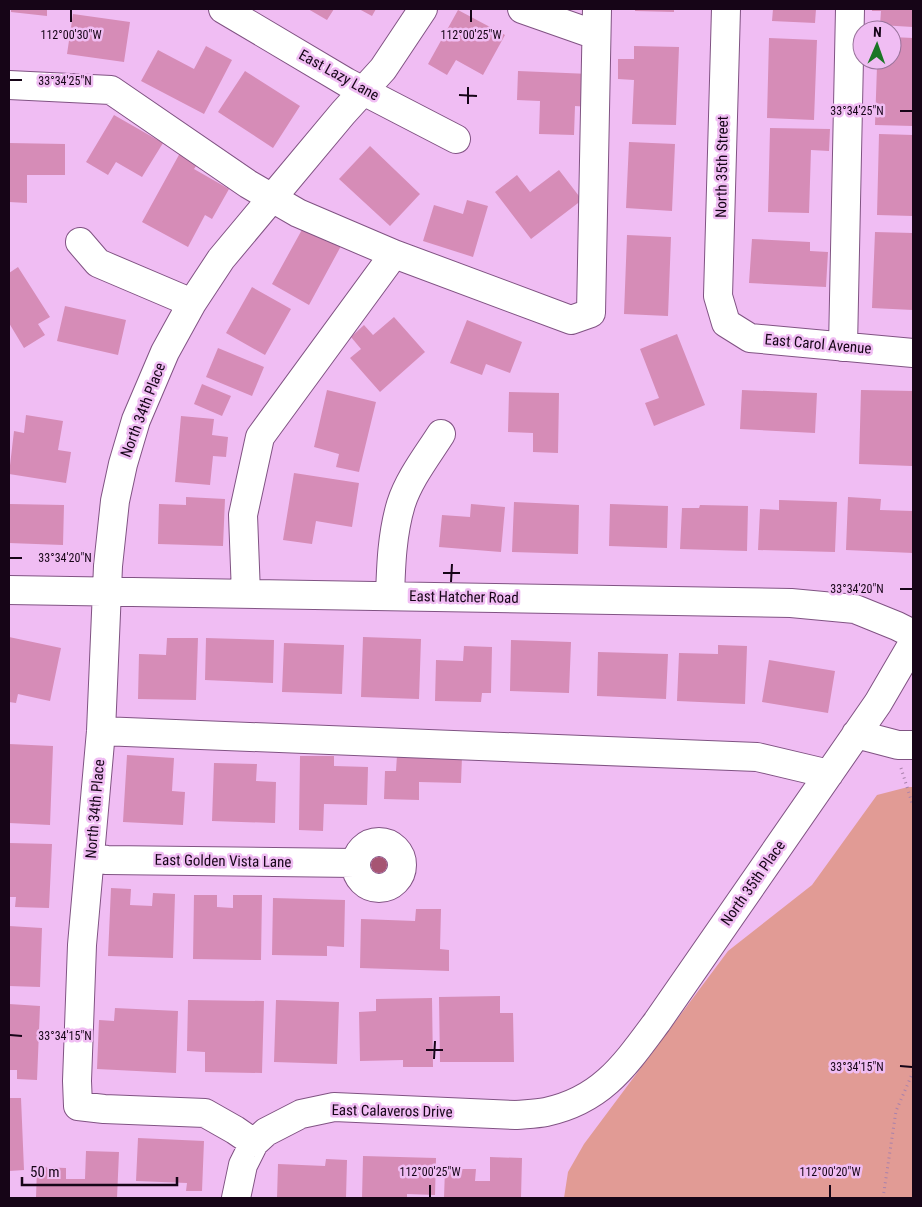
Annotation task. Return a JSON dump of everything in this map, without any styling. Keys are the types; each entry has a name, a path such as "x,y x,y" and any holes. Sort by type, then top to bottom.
{"street":[{"name":"East Lazy Lane","path":"223,9 344,80 456,139"},
{"name":"North 34th Place","path":"254,1143 205,1113 104,1109 78,1106 77,1081 82,945 101,731 108,566 115,501 123,464 136,420 162,360 192,303 221,259 363,90 383,69 423,9"},
{"path":"9,85 111,90 248,184 298,213 394,254 571,320 591,313 597,22 522,9"},
{"name":"North 35th Street","path":"726,9 718,296 726,323"},
{"path":"843,347 850,9"},
{"path":"80,242 98,263 192,303"},
{"path":"246,594 243,515 260,437 394,254"},
{"name":"East Carol Avenue","path":"726,323 750,338 913,353"},
{"path":"390,596 393,538 402,504 416,475 441,434"},
{"name":"East Hatcher Road","path":"9,590 821,605 855,609 913,634"},
{"name":"North 35th Place","path":"573,1104 602,1087 622,1068 657,1022 878,703 913,643"},
{"path":"101,731 757,757 829,774"},
{"path":"856,734 906,745"},
{"name":"East Golden Vista Lane","path":"90,858 107,860 355,864"},
{"name":"East Calaveros Drive","path":"254,1143 266,1132 301,1114 334,1107 516,1115 545,1112 573,1104"},
{"path":"236,1198 242,1165 254,1143"}],"path":[{"path":"906,745 899,756 913,806"},
{"path":"883,1198 896,1111 913,1072"}],"shaded area":[{"path":"913,787 913,1198 564,1198 568,1172 584,1144 728,951 812,885 877,795"}],"building":[{"path":"11,9 47,9 47,16 11,12"},
{"path":"308,9 334,9 327,20"},
{"path":"359,9 376,9 372,16"},
{"path":"635,9 674,9 674,12 635,11"},
{"path":"773,9 816,9 815,23 772,21"},
{"path":"872,9 913,9 913,27 902,26 902,20 880,20 881,11 872,11"},
{"path":"458,10 505,35 483,75 456,60 447,75 428,64"},
{"path":"73,14 130,22 124,62 67,54"},
{"path":"902,37 913,38 913,126 875,125 877,70 902,70"},
{"path":"769,38 817,40 814,120 767,118"},
{"path":"206,46 232,60 204,114 141,81 158,50 194,69"},
{"path":"634,46 679,47 676,125 632,124 634,80 618,79 618,59 634,59"},
{"path":"245,71 300,106 273,148 218,112"},
{"path":"518,71 590,74 589,107 575,106 574,135 539,134 540,101 517,100"},
{"path":"114,115 163,143 142,177 116,162 108,175 86,162"},
{"path":"770,128 830,129 829,151 811,150 809,213 768,212"},
{"path":"879,134 913,135 913,216 877,215"},
{"path":"629,142 675,144 672,211 626,208"},
{"path":"9,143 65,144 65,175 27,175 27,203 9,202"},
{"path":"370,146 420,194 390,226 339,179"},
{"path":"180,153 198,163 194,169 229,189 212,219 205,215 188,247 142,222"},
{"path":"559,170 582,200 531,239 495,192 517,175 530,192"},
{"path":"467,200 488,206 473,257 423,241 434,205 463,214"},
{"path":"304,226 341,246 309,305 272,284"},
{"path":"875,232 913,233 913,310 872,308"},
{"path":"627,235 671,237 668,316 624,314"},
{"path":"752,239 810,242 810,251 828,252 826,287 749,283"},
{"path":"18,267 50,317 38,324 45,335 24,348 9,323 9,273"},
{"path":"252,287 291,309 265,355 226,333"},
{"path":"65,306 126,320 118,355 57,341"},
{"path":"394,317 425,352 380,392 350,358 361,349 351,337 364,325 373,335"},
{"path":"467,320 522,342 510,373 486,364 482,375 450,363"},
{"path":"677,334 705,405 654,426 645,403 659,398 640,349"},
{"path":"218,348 264,367 252,396 206,377"},
{"path":"202,384 231,396 222,416 194,404"},
{"path":"327,390 376,402 359,472 336,467 339,454 314,447"},
{"path":"742,390 817,393 815,433 740,429"},
{"path":"861,390 913,391 912,466 859,464"},
{"path":"509,392 559,393 558,453 533,452 533,433 508,432"},
{"path":"26,415 63,421 58,450 71,452 66,483 9,474 14,431 24,433"},
{"path":"181,416 214,419 212,435 228,437 226,457 213,456 210,485 175,482"},
{"path":"294,473 359,483 352,527 316,521 312,544 283,540"},
{"path":"186,497 225,499 223,546 158,544 159,504 186,505"},
{"path":"848,497 881,499 880,510 913,511 913,553 846,550"},
{"path":"779,500 837,502 835,552 758,550 760,509 779,510"},
{"path":"514,502 579,505 578,554 512,552"},
{"path":"10,504 64,505 63,545 9,543"},
{"path":"471,504 505,507 501,552 439,547 442,515 470,517"},
{"path":"610,504 668,506 667,548 609,546"},
{"path":"700,505 748,506 747,551 680,549 682,508 699,508"},
{"path":"9,637 61,648 50,701 18,694 16,703 9,702"},
{"path":"363,637 421,639 419,699 361,697"},
{"path":"167,638 198,638 196,700 138,699 139,654 166,655"},
{"path":"206,638 274,640 273,683 205,680"},
{"path":"511,640 571,642 569,693 510,691"},
{"path":"284,643 344,645 342,694 282,692"},
{"path":"718,645 747,646 745,704 677,701 679,653 718,654"},
{"path":"464,646 492,647 491,693 482,693 481,702 435,701 436,660 463,661"},
{"path":"598,652 668,654 666,699 597,696"},
{"path":"769,660 835,671 828,713 762,702"},
{"path":"9,744 53,746 50,825 9,823"},
{"path":"127,755 174,758 172,791 185,792 183,825 123,822"},
{"path":"397,755 462,757 461,783 419,782 419,800 384,799 385,771 396,771"},
{"path":"300,756 334,756 334,766 368,767 367,805 324,804 323,831 299,830"},
{"path":"214,763 257,764 256,781 276,782 275,823 212,821"},
{"path":"9,843 52,844 49,908 15,907 16,897 9,897"},
{"path":"111,888 131,889 130,905 152,906 153,893 175,894 173,958 108,956"},
{"path":"194,895 217,895 217,907 233,908 233,895 262,895 261,960 193,959"},
{"path":"273,898 345,900 344,947 327,946 327,956 272,955"},
{"path":"416,909 441,909 440,949 449,950 449,971 360,968 361,919 415,921"},
{"path":"9,926 42,928 40,987 9,986"},
{"path":"500,996 500,1013 513,1013 514,1062 440,1062 439,997"},
{"path":"432,998 433,1067 403,1067 403,1060 360,1061 359,1012 376,1011 376,999"},
{"path":"188,1000 264,1001 262,1073 205,1072 205,1052 187,1051"},
{"path":"276,1000 339,1002 337,1064 274,1062"},
{"path":"9,1004 40,1006 37,1080 17,1079 17,1070 9,1070"},
{"path":"115,1008 178,1011 176,1073 97,1069 99,1020 114,1021"},
{"path":"9,1098 21,1098 24,1170 9,1171"},
{"path":"138,1138 204,1141 202,1191 186,1191 187,1183 136,1181"},
{"path":"86,1151 119,1152 117,1198 36,1198 37,1167 66,1168 66,1179 85,1179"},
{"path":"363,1156 436,1158 435,1195 407,1194 407,1198 362,1198"},
{"path":"490,1157 522,1158 521,1198 444,1198 445,1169 476,1169 475,1181 490,1181"},
{"path":"326,1159 347,1160 346,1198 277,1198 278,1164 325,1166"}]}
